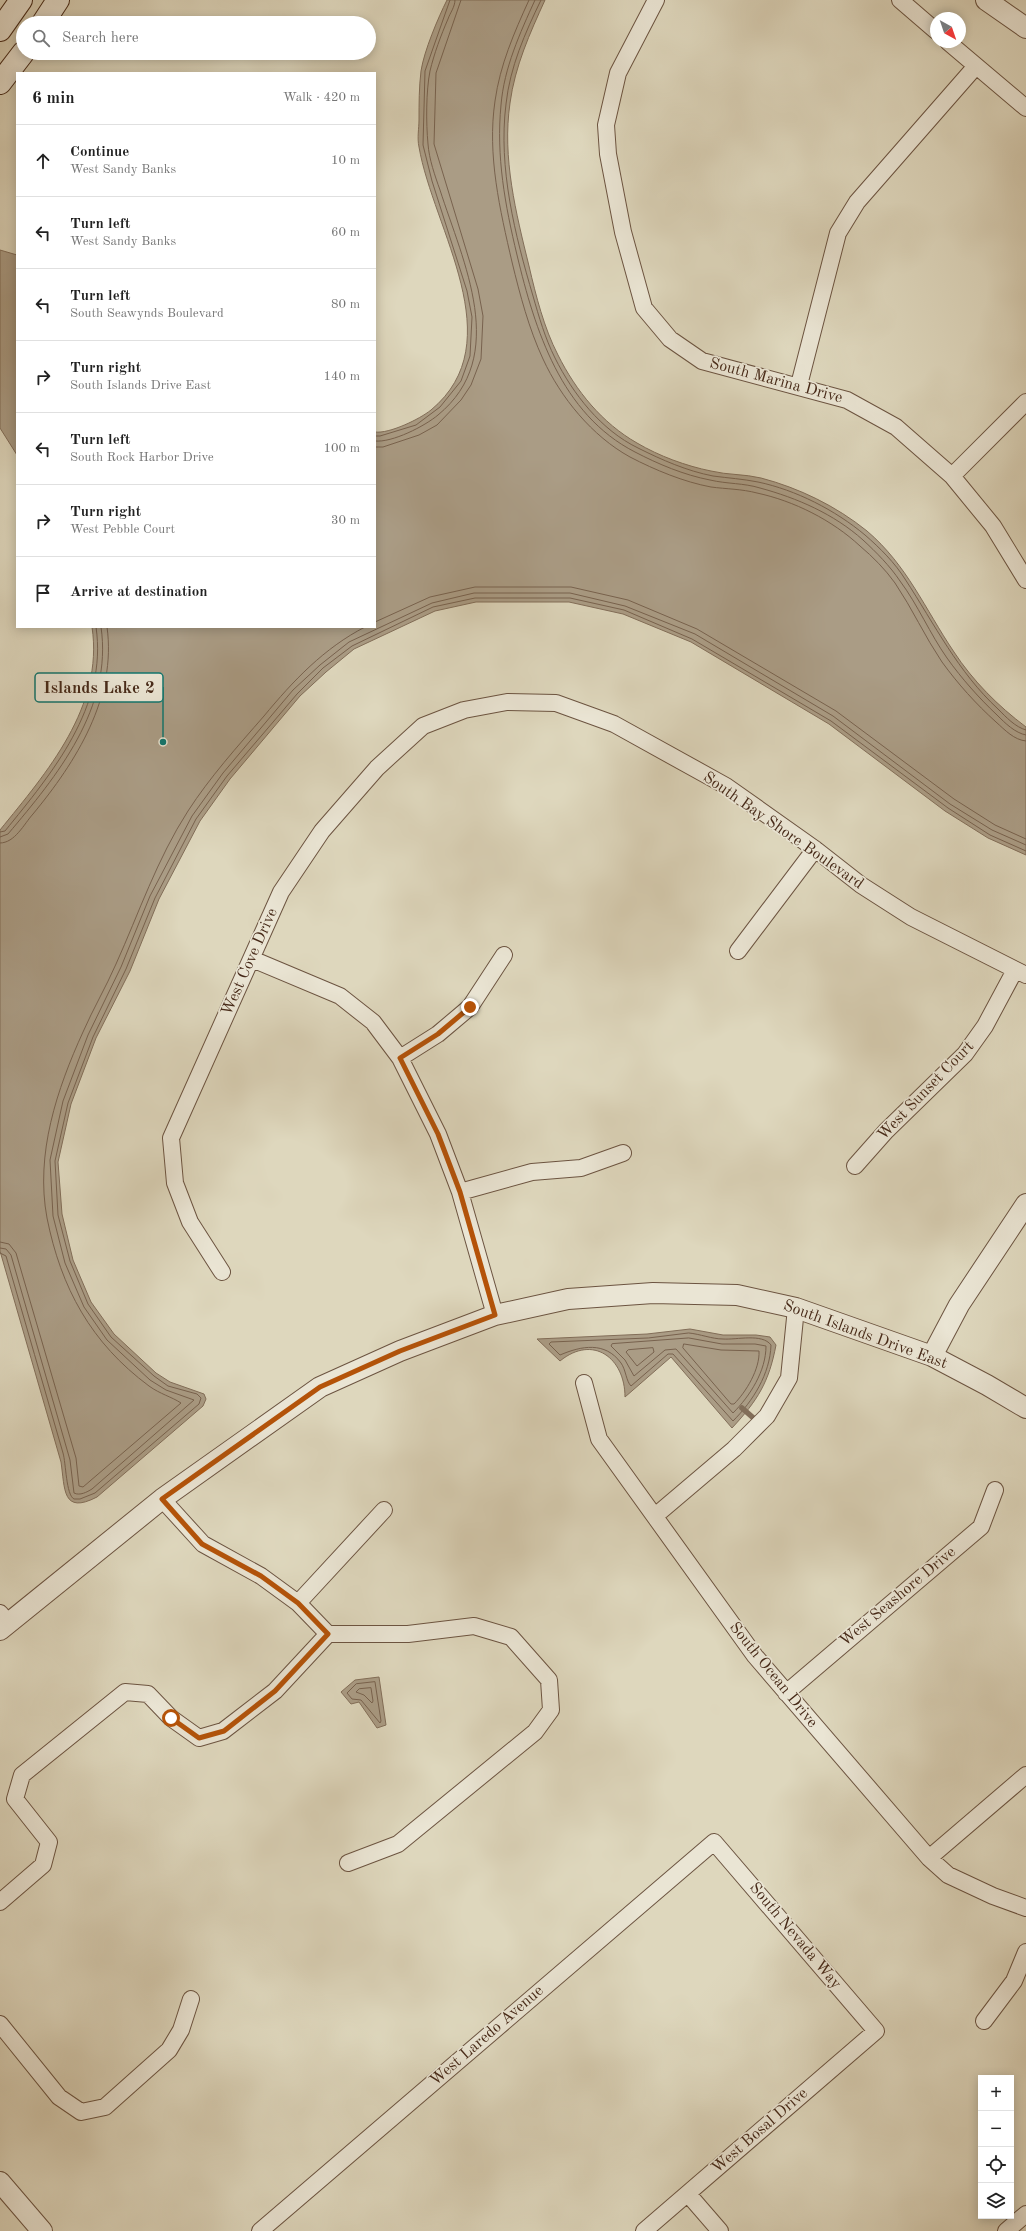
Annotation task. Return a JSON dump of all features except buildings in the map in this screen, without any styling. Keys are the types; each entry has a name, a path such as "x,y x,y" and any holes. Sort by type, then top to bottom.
{"main road":[{"path":"0,30 21,0"},
{"path":"48,16 58,0"},
{"path":"0,83 18,60"}],"street":[{"name":"South Marina Drive","path":"656,0 618,73 606,125 608,154 623,232 644,308 670,340 702,361 799,386 846,400 896,427 952,476 993,526 1026,580"},
{"path":"900,0 930,26"},
{"path":"986,0 1026,28"},
{"path":"955,48 1026,108"},
{"path":"799,386 838,233 857,202 976,66"},
{"path":"952,476 1026,402"},
{"name":"South Bay Shore Boulevard","path":"464,710 506,702 556,703 614,724 726,786 816,849 861,885 911,917 1020,972"},
{"name":"West Cove Drive","path":"222,1272 190,1222 175,1183 171,1138 281,892 322,831 377,768 423,726 464,710"},
{"path":"738,951 816,849"},
{"path":"400,1058 438,1034 470,1007 504,955"},
{"path":"252,959 340,996 373,1022 400,1058 438,1134 460,1192 495,1315"},
{"name":"West Sunset Court","path":"855,1166 886,1131 965,1054 1020,972"},
{"path":"460,1192 532,1172 581,1168 623,1153"},
{"path":"932,1356 959,1305 1026,1204"},
{"name":"South Islands Drive East","path":"3,1622 162,1499 320,1387 400,1351 495,1315 568,1299 653,1293 736,1295 796,1308 932,1356 987,1385 1026,1408"},
{"path":"654,1516 734,1449 767,1416 789,1378 796,1308"},
{"name":"South Ocean Drive","path":"584,1383 599,1439 755,1656 786,1693 929,1858 948,1875 993,1896 1026,1908"},
{"name":"West Seashore Drive","path":"786,1693 980,1528 995,1490"},
{"path":"162,1499 202,1544 261,1576 298,1603 328,1634 408,1634 474,1626 512,1638 549,1680 551,1710 535,1732 398,1844 348,1863"},
{"path":"298,1603 384,1510"},
{"path":"0,1902 43,1865 49,1842 15,1799 22,1775 28,1770 125,1692 148,1694 171,1718 199,1738 224,1731 275,1691 328,1634"},
{"path":"929,1858 1026,1776"},
{"name":"South Nevada Way","path":"714,1842 876,2031"},
{"name":"West Laredo Avenue","path":"260,2231 714,1842"},
{"path":"984,2021 1014,1981 1026,1952"},
{"path":"0,2024 59,2097 81,2112 105,2107 169,2050 181,2030 191,1999"},
{"name":"West Bosal Drive","path":"644,2231 876,2031"},
{"path":"0,2182 42,2231"},
{"path":"688,2194 720,2231"},
{"path":"1006,2231 1026,2214"}],"water":[{"path":"447,0 545,0 519,63 512,89 508,124 509,165 519,226 541,312 553,345 573,381 601,416 624,435 645,448 692,466 717,472 761,478 789,487 817,499 843,514 867,531 881,544 915,588 961,663 996,702 1026,727 1026,855 988,838 945,811 829,724 691,642 623,614 569,602 476,602 435,611 354,649 300,696 230,779 200,821 159,899 130,971 96,1038 71,1104 58,1162 62,1214 73,1260 91,1302 114,1334 156,1373 170,1382 204,1394 206,1399 203,1406 97,1497 86,1502 77,1503 71,1501 65,1490 61,1462 0,1251 0,830 53,761 68,737 81,711 89,684 93,656 92,628 376,628 376,432 388,431 404,425 420,418 431,410 455,383 466,352 467,319 461,284 451,248 427,179 418,140 421,71 425,54"},
{"path":"0,250 16,255 16,453 0,428"},
{"path":"690,1329 723,1335 756,1335 770,1337 776,1345 770,1370 761,1390 756,1399 732,1428 671,1357 625,1397 624,1383 619,1371 613,1361 605,1354 595,1350 584,1350 572,1353 560,1361 537,1339 647,1334"},
{"path":"379,1677 386,1725 377,1728 359,1702 351,1704 341,1692 355,1680"}],"waterway":[{"path":"742,1408 758,1422"}],"place":[{"name":"Islands Lake 2","path":"163,742"}],"route":[{"path":"171,1718 199,1738 224,1731 275,1691 328,1634 298,1603 261,1576 202,1544 162,1499 320,1387 400,1351 495,1315 460,1192 438,1134 400,1058 438,1034 470,1007"}]}
